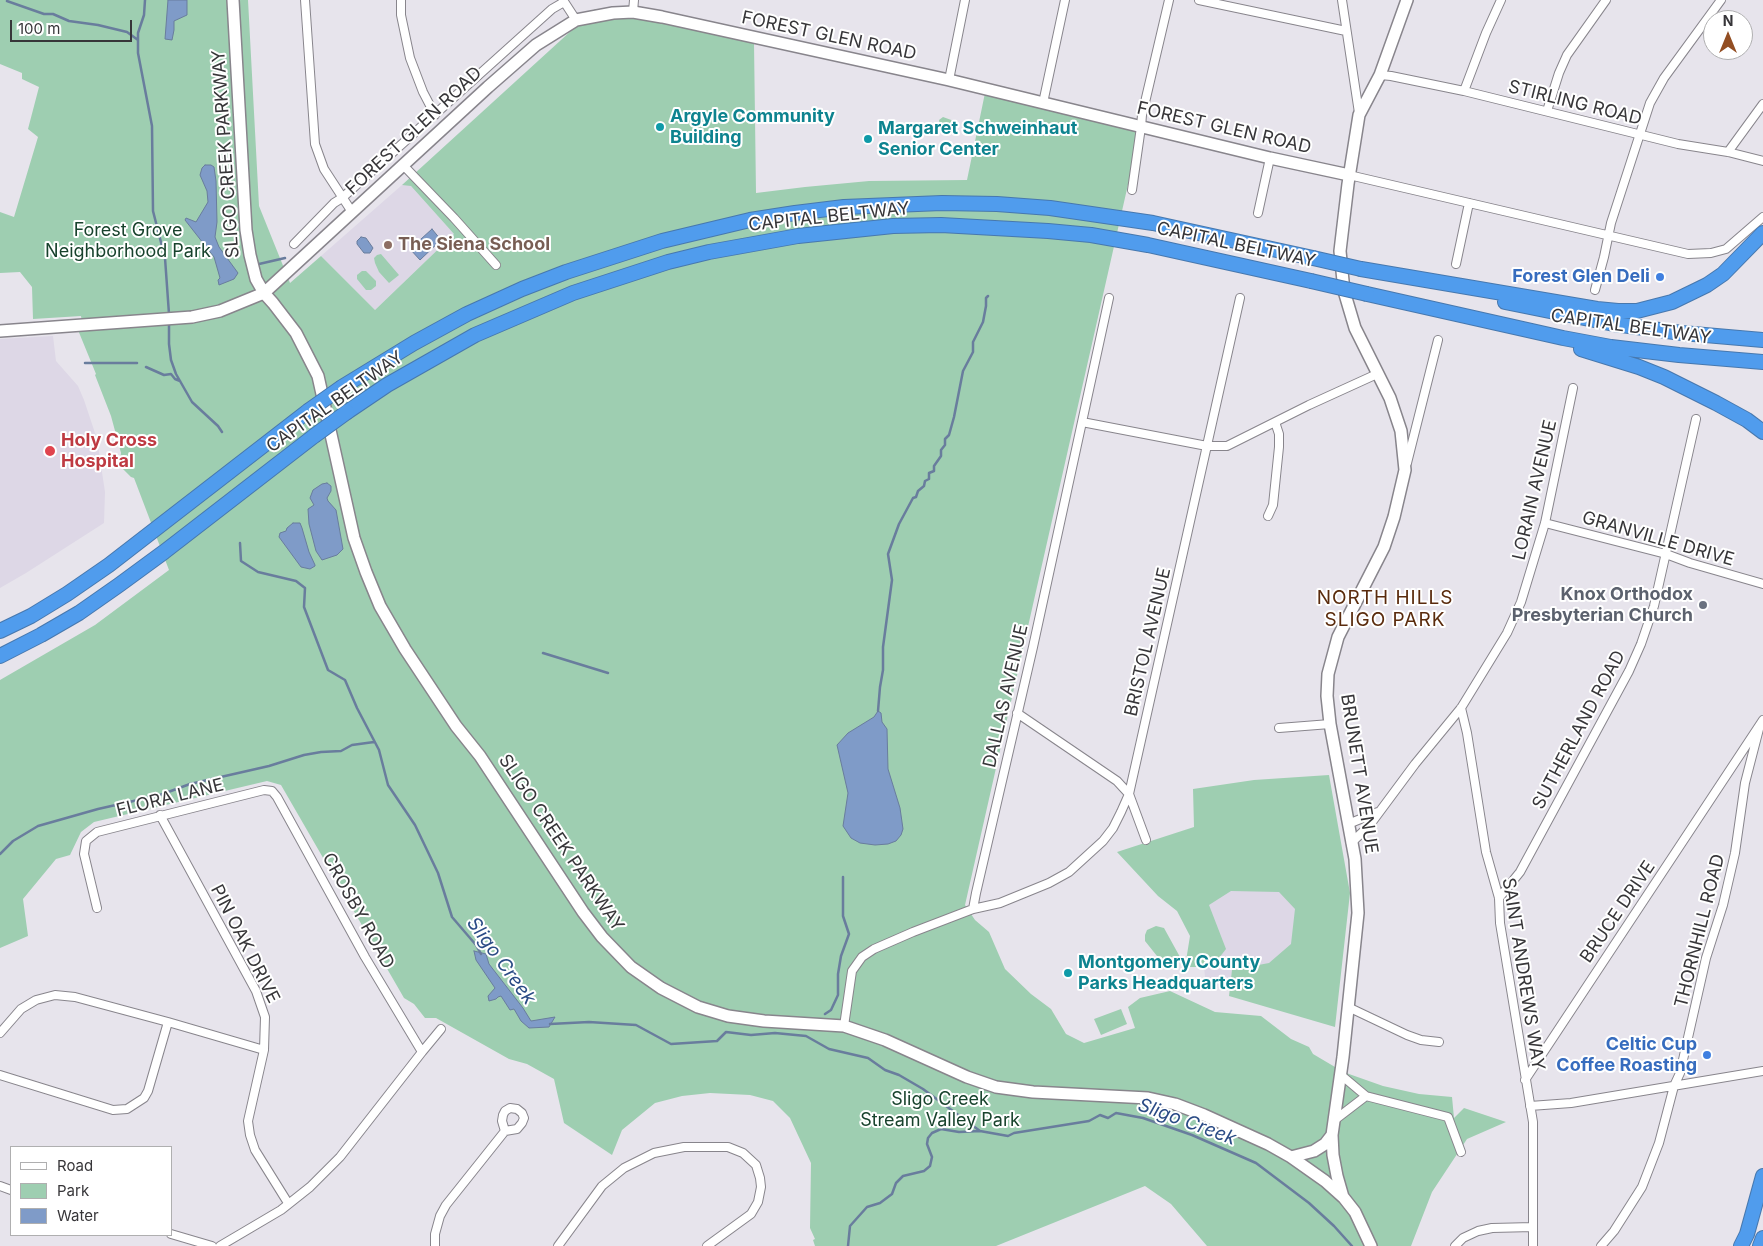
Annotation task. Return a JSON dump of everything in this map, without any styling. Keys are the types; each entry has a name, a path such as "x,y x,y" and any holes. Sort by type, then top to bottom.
{"highway":[{"name":"CAPITAL BELTWAY","path":"0,631 31,616 109,565 308,411 342,387 414,343 468,314 522,289 566,272 662,241 750,220 854,207 932,203 997,204 1050,208 1153,223 1519,305 1605,322 1682,333 1763,340"},
{"name":"CAPITAL BELTWAY","path":"0,656 79,613 164,552 314,436 386,385 476,336 573,293 676,260 737,246 798,236 893,226 941,225 1048,230 1148,245 1610,347 1763,362"},
{"path":"1361,269 1597,309 1618,312 1637,311 1672,302 1707,285 1723,274 1763,233"},
{"path":"1511,326 1639,367 1664,377 1747,420 1763,432"},
{"path":"1741,1246 1747,1234 1763,1176"},
{"path":"1760,1246 1763,1238"}],"street":[{"name":"SLIGO CREEK PARKWAY","path":"233,0 246,230 250,255 256,279 264,293 274,303 296,333 318,376 354,538 380,606 410,657 456,726 480,756 583,912 602,937 631,967 661,988 698,1007 728,1016 764,1021 844,1026 878,1037 967,1077 996,1087 1033,1092 1138,1097 1175,1104 1228,1125 1291,1157 1325,1181 1344,1198 1354,1212 1371,1246"},
{"path":"305,0 315,144 324,170 352,212"},
{"path":"401,0 410,58 423,92 435,115"},
{"path":"949,80 964,0"},
{"path":"1043,103 1065,0"},
{"path":"1132,190 1142,115 1170,0"},
{"path":"1198,0 1346,31"},
{"path":"1342,0 1359,115"},
{"name":"BRUNETT AVENUE","path":"1344,1198 1333,1156 1332,1135 1336,1119 1358,913 1355,858 1330,724 1327,696 1328,681 1333,652 1338,637 1384,547 1394,517 1405,470 1401,431 1390,398 1356,328 1344,291 1340,251 1349,175 1359,115 1380,75 1407,0"},
{"path":"1464,91 1501,0"},
{"path":"1548,111 1559,73 1568,55 1606,0"},
{"path":"1595,290 1608,235 1650,103 1664,78 1721,0"},
{"name":"FOREST GLEN ROAD","path":"294,244 334,203 342,198 552,9 564,1"},
{"path":"564,1 576,20"},
{"name":"FOREST GLEN ROAD","path":"0,331 167,320 220,311 264,293 536,45 576,20 613,13 634,6 662,16 949,80 1270,158 1688,254 1711,253 1726,249 1763,216"},
{"name":"STIRLING ROAD","path":"1380,75 1464,91 1639,135 1678,144 1728,152 1763,161"},
{"path":"1728,152 1763,104"},
{"path":"1258,213 1270,158"},
{"path":"403,165 454,218 496,266"},
{"path":"1456,264 1469,203"},
{"name":"DALLAS AVENUE","path":"973,909 1109,298"},
{"name":"BRISTOL AVENUE","path":"973,909 1000,903 1049,883 1069,872 1103,842 1113,828 1129,794 1240,298"},
{"path":"1405,470 1438,340"},
{"path":"1082,422 1207,446 1227,446 1377,374"},
{"name":"LORAIN AVENUE","path":"1351,843 1369,826 1415,764 1461,708 1507,633 1521,602 1545,523 1573,388"},
{"name":"SUTHERLAND ROAD","path":"1499,898 1520,872 1629,671 1641,644 1654,606 1696,419"},
{"path":"1268,516 1273,505 1279,447 1279,434 1275,422"},
{"name":"GRANVILLE DRIVE","path":"1545,523 1666,554 1690,563 1763,584"},
{"name":"SAINT ANDREWS WAY","path":"1461,708 1468,733 1486,852 1499,898 1500,922 1533,1122 1533,1246"},
{"path":"1017,713 1117,781 1129,794 1146,840"},
{"name":"BRUCE DRIVE","path":"1525,1080 1761,722"},
{"name":"THORNHILL ROAD","path":"1601,1246 1614,1231 1642,1187 1659,1143 1674,1086 1680,1073 1706,958 1735,853 1745,783 1761,722"},
{"path":"1279,728 1330,724"},
{"path":"1736,761 1749,766"},
{"name":"FLORA LANE","path":"97,908 84,854 86,841 97,832 264,790"},
{"name":"CROSBY ROAD","path":"264,790 272,791 277,797 365,957 422,1052"},
{"path":"1348,824 1372,816 1382,810"},
{"name":"PIN OAK DRIVE","path":"160,815 256,991 265,1017 264,1050 248,1121 255,1150 288,1203"},
{"path":"844,1026 852,970 862,957 874,949 913,932 973,909"},
{"path":"0,1033 21,1008 36,1000 55,995 75,997 264,1050"},
{"path":"1348,1007 1407,1035 1420,1040 1439,1042"},
{"path":"0,1074 113,1110 127,1109 144,1098 148,1091 168,1022"},
{"path":"220,1246 281,1210 310,1187 340,1157 441,1029"},
{"path":"1530,1106 1571,1103 1763,1071"},
{"path":"1341,1075 1366,1096 1448,1117 1461,1152"},
{"path":"1336,1119 1366,1096"},
{"path":"435,1246 435,1234 440,1216 505,1131"},
{"path":"1291,1157 1314,1151 1325,1144 1332,1135"},
{"path":"558,1246 602,1186 624,1168 654,1153 684,1146 728,1147 743,1153 756,1165 761,1187 758,1202 751,1214 707,1246"},
{"path":"1455,1246 1464,1238 1478,1231 1492,1228 1533,1227"},
{"path":"172,1234 212,1246"}],"shaded area":[{"name":"The Siena School","path":"407,184 411,186 454,234 375,310 321,256 402,185"},
{"name":"Holy Cross Hospital","path":"53,336 56,361 78,386 97,439 105,492 104,523 0,588 0,339"},
{"path":"1306,878 1293,1001 1206,986 1195,881"}],"green space":[{"path":"0,0 248,0 259,206 290,283 321,256 375,310 454,234 411,186 402,185 595,9 754,43 756,193 869,181 967,180 985,93 1141,127 965,905 975,920 989,932 1005,969 1031,994 1051,1009 1066,1034 1084,1043 1135,1028 1128,1007 1140,998 1170,991 1215,1012 1261,1016 1291,1039 1309,1047 1313,1054 1349,1074 1383,1086 1419,1094 1452,1097 1454,1118 1464,1108 1506,1122 1467,1139 1432,1192 1411,1246 1207,1246 1171,1204 1145,1186 996,1246 815,1246 813,1240 815,1239 810,1228 811,1163 790,1118 773,1101 750,1095 710,1093 682,1096 655,1103 622,1130 612,1155 564,1123 554,1079 527,1064 509,1059 436,1018 425,1018 414,1004 404,998 281,785 267,781 94,822 81,832 70,855 56,859 23,899 28,936 0,948 0,680 95,625 169,570 134,478 119,465 121,453 111,416 78,330 83,329 81,316 33,319 32,287 20,272 0,273 0,212 14,217 38,137 28,129 39,87 22,79 22,73 0,64"},
{"path":"943,117 954,121 952,127 940,126 939,120"},
{"path":"381,254 399,275 389,283 379,272 375,263 374,258"},
{"path":"362,271 366,271 376,281 376,286 371,290 366,290 357,279 357,275"},
{"path":"1329,775 1350,893 1335,1027 1229,996 1232,970 1269,963 1291,944 1295,909 1279,892 1231,891 1209,905 1226,949 1212,967 1185,967 1190,936 1177,911 1158,896 1117,852 1194,827 1193,789 1254,780"},
{"path":"1156,926 1164,928 1180,957 1171,966 1157,956 1145,941 1147,930"},
{"path":"1121,1009 1127,1024 1101,1035 1094,1019"}],"water":[{"path":"168,0 187,0 187,15 174,21 172,40 165,39"},
{"path":"205,165 214,167 216,181 217,222 215,237 219,247 238,273 234,279 219,285 218,280 220,278 214,257 185,220 186,218 196,222 208,202 207,191 200,175"},
{"path":"432,229 441,240 420,260 410,249"},
{"path":"361,237 366,238 373,248 370,253 364,253 357,244"},
{"path":"327,483 331,486 331,491 327,498 336,510 343,549 337,555 322,560 316,551 309,524 308,509 314,505 310,498 313,490"},
{"path":"293,523 300,523 302,528 315,565 310,569 301,567 279,537 280,533 286,531"},
{"path":"878,711 881,713 882,722 887,729 888,769 900,808 903,829 896,841 875,845 860,843 851,838 843,826 848,793 837,745 848,733 874,717"},
{"path":"474,951 486,954 489,964 531,1021 555,1017 549,1027 529,1028 521,1021 514,1009 510,1010 501,996 489,1001 488,996 495,988 476,960"}],"waterway":[{"path":"145,0 144,15 138,33 138,53 152,126 153,211 165,258 169,314"},
{"path":"7,1 44,14 53,14 69,21 127,32 138,40"},
{"path":"259,264 285,258"},
{"path":"878,711 883,670 883,647 892,580 888,554 899,524 913,498 916,497 918,491 924,486 925,481 929,479 929,473 934,471 934,466 941,456 941,450 945,445 945,439 949,435 954,417 963,371 973,352 973,342 983,322 986,298 988,296"},
{"path":"169,322 171,360 176,374 192,402 222,432"},
{"path":"85,363 137,363"},
{"path":"146,367 164,375 171,374 180,381"},
{"name":"Sligo Creek","path":"240,543 241,561 258,572 296,581 305,588 304,607 328,670 345,680 379,750 388,785 415,825 438,873 452,917 476,945 481,954"},
{"path":"543,653 608,673"},
{"path":"0,854 13,841 38,826 98,809 160,795 190,784 269,766 304,755 341,751 352,745 374,742"},
{"path":"825,1014 831,1010 838,995 838,974 841,956 849,934 843,916 843,877"},
{"name":"Sligo Creek","path":"550,1024 589,1022 636,1025 671,1044 717,1041 726,1032 751,1035 775,1033 806,1036 829,1049 868,1058 885,1070 899,1075 923,1089 980,1131 1008,1136 1014,1133 1089,1121 1100,1115 1108,1118 1116,1113 1143,1118 1192,1135 1256,1163 1309,1203 1352,1246"},
{"path":"848,1246 850,1226 867,1207 880,1203 892,1194 896,1183 903,1176 924,1171 930,1166 932,1157 927,1144 928,1138 932,1133 941,1129 959,1132 980,1131"}],"place":[{"name":"Argyle Community Building","path":"660,127"},
{"name":"Margaret Schweinhaut Senior Center","path":"868,139"},
{"name":"The Siena School","path":"388,245"},
{"name":"Forest Glen Deli","path":"1660,277"},
{"name":"Holy Cross Hospital","path":"50,451"},
{"name":"Knox Orthodox Presbyterian Church","path":"1703,605"},
{"name":"Montgomery County Parks Headquarters","path":"1068,973"},
{"name":"Celtic Cup Coffee Roasting","path":"1707,1055"}],"district":[{"name":"NORTH HILLS SLIGO PARK","path":"1385,609"}],"park label":[{"name":"Forest Grove Neighborhood Park","path":"128,241"},
{"name":"Sligo Creek Stream Valley Park","path":"940,1110"}]}
